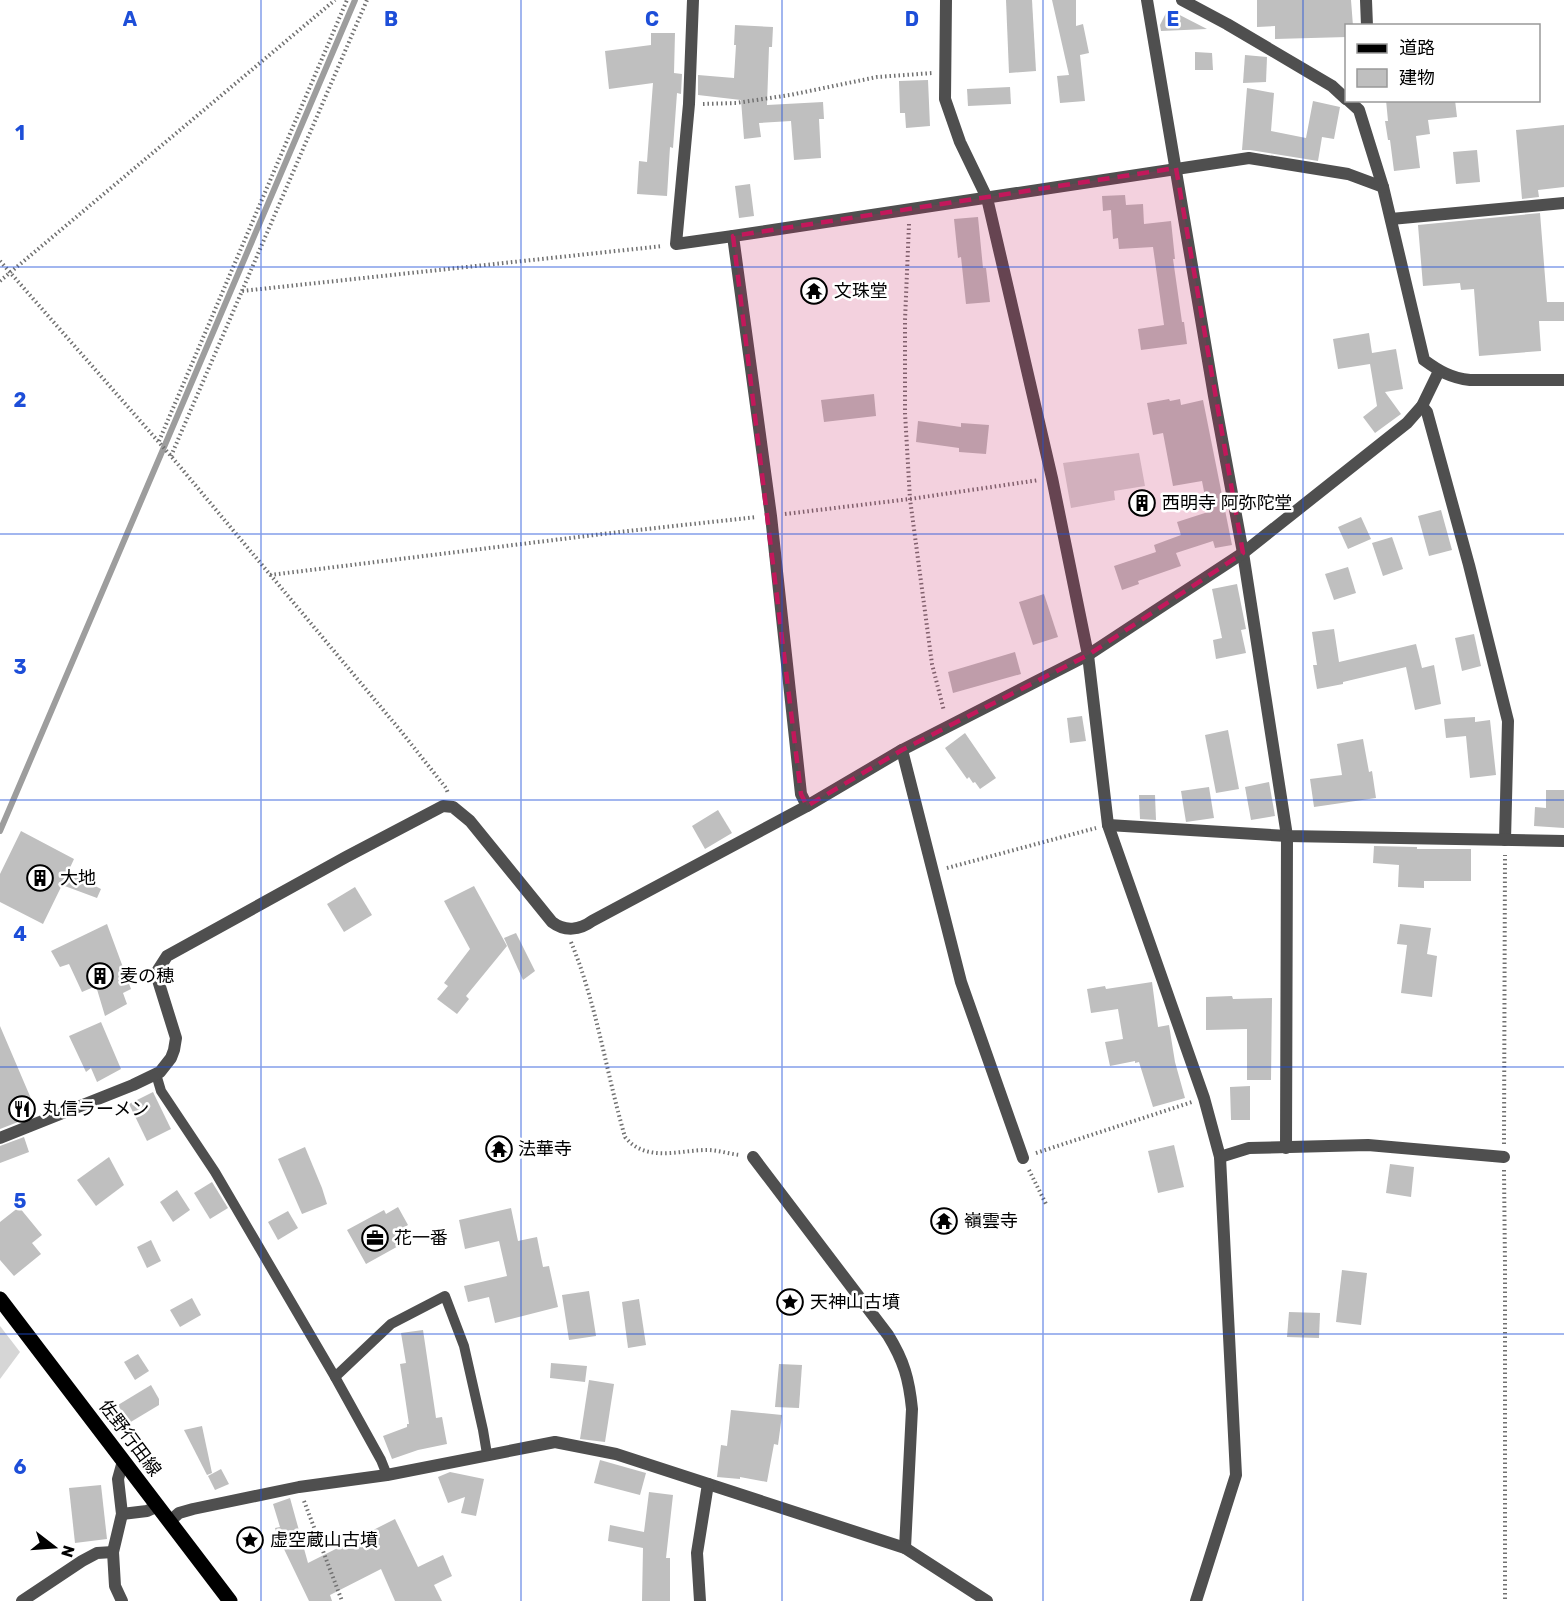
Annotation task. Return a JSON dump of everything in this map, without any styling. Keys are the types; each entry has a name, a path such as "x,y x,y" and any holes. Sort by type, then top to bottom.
{"main road":[{"name":"佐野行田線","path":"0,1299 230,1601"}],"street":[{"path":"693,0 689,104 676,244 1249,158 1348,174 1383,187"},
{"path":"946,0 945,99 960,142 987,198 1052,478 1088,655 1108,825 1204,1098 1220,1157 1236,1475 1196,1601"},
{"path":"1147,0 1243,553 1287,836 1286,1148"},
{"path":"1182,0 1332,86 1345,97"},
{"path":"1366,0 1367,24"},
{"path":"1360,105 1383,187 1424,360 1439,371 1456,378 1564,380"},
{"path":"1391,219 1564,203"},
{"path":"733,236 771,516 801,794 807,806"},
{"path":"0,1138 160,1072 171,1059 176,1038 157,977 158,970 167,956 335,862 443,806 453,807 470,821 552,922 565,929 584,927 807,806 902,750 1088,655 1243,553 1407,423 1422,406 1439,371"},
{"path":"1422,406 1426,412 1469,565 1508,721 1505,840"},
{"path":"902,750 961,982 1023,1158"},
{"path":"1108,825 1287,836 1564,841"},
{"path":"1220,1157 1249,1148 1368,1145 1504,1157"},
{"path":"753,1157 888,1335 903,1363 910,1388 912,1409 904,1548"},
{"path":"170,1521 179,1513 193,1509 299,1487 387,1475 555,1442 616,1454 904,1548 987,1601"},
{"path":"122,1601 115,1586 114,1552 122,1514 118,1479 123,1461"},
{"path":"700,1601 697,1553 708,1484"},
{"path":"122,1514 158,1506"},
{"path":"22,1601 97,1553 114,1552"}],"lane":[{"path":"156,1074 161,1091 215,1172 335,1377 387,1475"},
{"path":"335,1377 391,1324 445,1296 464,1346 488,1454"}],"path":[{"path":"0,281 335,0"},
{"path":"159,441 347,0"},
{"path":"171,456 367,0"},
{"path":"689,104 736,103 790,95 877,77 945,72"},
{"path":"910,209 905,320 905,413 910,500 932,664 948,727"},
{"path":"242,291 676,244"},
{"path":"0,261 159,441 439,779 446,788 453,807"},
{"path":"270,575 619,532 910,500 1052,478"},
{"path":"933,871 1108,825"},
{"path":"1505,840 1505,1601"},
{"path":"565,929 578,960 599,1028 626,1137 641,1149 666,1154 707,1150 753,1157"},
{"path":"1046,1204 1023,1158 1204,1098"},
{"path":"299,1487 342,1601"}],"highlighted area":[{"path":"1176,168 1243,553 1088,655 902,750 807,806 801,794 733,236"}],"shaded area":[{"path":"1139,453 1145,486 1114,491 1115,500 1071,508 1063,463"},
{"path":"0,1326 20,1352 0,1379"}],"building":[{"path":"1006,0 1032,0 1036,71 1009,73"},
{"path":"1052,0 1076,0 1076,26 1083,24 1089,53 1080,55 1085,101 1060,103 1057,76 1069,75"},
{"path":"1257,0 1351,0 1353,24 1345,24 1345,37 1275,39 1275,26 1257,27"},
{"path":"1168,9 1207,29 1161,31 1160,25"},
{"path":"735,25 773,27 772,47 769,47 767,105 823,102 824,119 819,119 821,158 794,160 791,121 759,123 761,137 744,139 741,100 698,95 698,75 734,78"},
{"path":"651,33 675,33 674,73 682,74 681,94 677,93 673,148 670,147 667,196 637,194 639,161 647,162 653,83 609,89 605,51 651,45"},
{"path":"1195,52 1212,53 1213,70 1195,70"},
{"path":"1245,55 1267,57 1266,82 1243,83"},
{"path":"928,80 930,126 906,128 905,113 900,113 899,81"},
{"path":"1010,87 1011,104 968,106 967,89"},
{"path":"1247,88 1274,93 1271,131 1306,138 1313,101 1340,107 1334,139 1322,137 1318,161 1242,150"},
{"path":"1386,102 1455,102 1457,117 1428,120 1430,134 1416,136 1420,168 1394,171 1385,121 1388,121"},
{"path":"1564,125 1564,187 1538,190 1539,197 1522,199 1516,130"},
{"path":"1477,150 1480,182 1456,184 1453,152"},
{"path":"750,184 754,216 739,218 735,186"},
{"path":"1125,195 1126,205 1143,204 1144,224 1171,221 1175,259 1173,259 1187,344 1141,350 1138,329 1164,325 1153,247 1119,249 1118,238 1113,239 1111,210 1103,211 1102,196"},
{"path":"1540,213 1547,302 1564,302 1564,321 1539,321 1541,351 1479,356 1474,289 1461,290 1460,283 1423,286 1418,225"},
{"path":"978,217 983,268 986,268 990,302 966,304 954,219"},
{"path":"1369,333 1372,353 1396,349 1403,389 1385,392 1401,414 1375,433 1363,417 1377,406 1370,364 1338,369 1333,339"},
{"path":"874,394 876,416 824,422 821,400"},
{"path":"1169,399 1170,401 1180,399 1181,405 1203,400 1232,545 1215,548 1213,541 1176,553 1181,566 1138,581 1139,584 1122,590 1114,566 1156,552 1154,545 1181,535 1177,522 1208,512 1202,481 1173,486 1163,433 1153,435 1147,403"},
{"path":"918,421 961,427 961,423 989,425 986,454 959,452 959,448 916,442"},
{"name":"西明寺 阿弥陀堂","path":"1148,493 1152,510 1135,514 1131,497"},
{"path":"1441,510 1452,550 1429,556 1418,516"},
{"path":"1361,517 1371,539 1348,549 1338,527"},
{"path":"1392,537 1403,569 1383,576 1372,543"},
{"path":"1348,567 1356,593 1334,600 1325,574"},
{"path":"1237,584 1246,629 1241,630 1246,653 1216,659 1213,640 1222,638 1212,589"},
{"path":"1044,594 1058,637 1033,645 1019,602"},
{"path":"1334,629 1339,662 1416,644 1422,668 1434,665 1441,704 1415,710 1406,667 1317,689 1313,665 1317,665 1312,632"},
{"path":"1474,634 1481,666 1462,671 1455,638"},
{"path":"1015,652 1021,674 953,693 948,672"},
{"path":"1082,716 1086,741 1070,743 1067,718"},
{"path":"1475,717 1475,722 1490,720 1496,775 1470,778 1466,736 1446,738 1444,719"},
{"path":"1228,730 1239,789 1216,793 1205,735"},
{"path":"965,733 996,778 980,789 969,777 967,779 945,748"},
{"path":"1363,739 1369,772 1372,771 1376,798 1314,807 1310,779 1342,775 1337,744"},
{"path":"1269,782 1275,816 1251,820 1245,787"},
{"path":"1209,787 1214,818 1186,822 1181,791"},
{"path":"1546,790 1564,790 1564,828 1534,826 1535,807 1546,808"},
{"path":"1139,795 1155,795 1156,820 1140,819"},
{"path":"718,810 732,833 705,849 692,826"},
{"name":"大地","path":"21,831 74,859 68,872 101,889 97,898 62,885 43,924 0,902 0,874"},
{"path":"1374,846 1471,849 1471,881 1424,881 1424,888 1398,887 1399,865 1373,863"},
{"path":"474,886 507,946 466,996 469,999 457,1014 437,999 448,986 444,983 470,949 444,901"},
{"path":"355,887 372,915 344,932 327,904"},
{"name":"麦の穂","path":"107,924 131,989 123,993 127,1004 105,1016 96,986 82,992 69,964 60,967 51,951"},
{"path":"1400,924 1431,928 1427,954 1437,956 1432,997 1401,993 1407,945 1397,944"},
{"path":"516,933 535,971 523,980 504,938"},
{"path":"1152,982 1158,1027 1169,1025 1175,1062 1185,1098 1153,1107 1139,1062 1110,1066 1105,1042 1123,1039 1118,1009 1091,1013 1087,989 1105,986 1106,989"},
{"path":"1232,996 1233,999 1272,998 1271,1080 1247,1080 1247,1029 1206,1030 1206,997"},
{"path":"101,1022 121,1069 97,1082 91,1068 86,1072 69,1036"},
{"path":"0,1026 35,1108 16,1118 18,1122 0,1129"},
{"path":"1250,1086 1250,1120 1231,1120 1230,1087"},
{"path":"153,1092 171,1129 147,1141 129,1104"},
{"path":"24,1137 29,1152 0,1163 0,1146"},
{"path":"1174,1145 1184,1187 1158,1193 1148,1151"},
{"path":"305,1147 327,1204 302,1214 278,1159"},
{"path":"109,1157 124,1185 96,1206 77,1180"},
{"path":"1390,1164 1414,1167 1411,1197 1386,1193"},
{"path":"212,1182 228,1208 210,1219 194,1193"},
{"path":"177,1190 190,1210 173,1222 160,1202"},
{"path":"19,1207 42,1235 32,1243 41,1254 14,1276 0,1260 0,1222"},
{"name":"花一番","path":"398,1207 408,1225 396,1232 402,1244 366,1264 347,1230 384,1210 386,1214"},
{"path":"511,1208 518,1241 537,1237 543,1267 549,1266 558,1307 495,1323 489,1297 468,1302 464,1286 507,1276 499,1241 465,1249 459,1220"},
{"path":"288,1211 298,1228 278,1240 268,1222"},
{"path":"151,1240 161,1261 147,1268 137,1247"},
{"path":"1342,1270 1367,1273 1361,1325 1336,1322"},
{"path":"589,1291 596,1336 569,1340 562,1295"},
{"path":"192,1298 201,1315 180,1327 170,1310"},
{"path":"639,1299 646,1345 628,1348 622,1302"},
{"path":"1289,1312 1320,1313 1319,1338 1287,1337"},
{"path":"423,1330 436,1418 442,1417 447,1444 418,1450 392,1459 383,1436 407,1427 409,1424 400,1364 406,1363 401,1333"},
{"path":"138,1354 149,1371 135,1380 124,1362"},
{"path":"551,1363 587,1366 585,1382 550,1378"},
{"path":"779,1364 802,1365 799,1408 775,1407"},
{"path":"589,1380 614,1384 605,1442 580,1439"},
{"path":"151,1385 159,1399 159,1405 129,1423 118,1405"},
{"path":"731,1410 782,1415 778,1445 774,1444 767,1482 740,1477 740,1479 717,1477 721,1445 727,1446"},
{"path":"202,1426 212,1473 207,1475 184,1430"},
{"path":"600,1460 646,1473 640,1495 594,1483"},
{"path":"221,1469 229,1484 215,1490 208,1476"},
{"path":"450,1472 484,1479 476,1516 461,1513 465,1497 448,1503 438,1477"},
{"path":"101,1485 107,1539 75,1543 69,1488"},
{"path":"649,1492 673,1495 666,1558 670,1558 670,1601 642,1601 643,1548 608,1541 610,1525 644,1532"},
{"path":"290,1498 308,1563 395,1519 418,1567 443,1555 452,1576 434,1585 442,1601 395,1601 381,1569 330,1595 332,1601 309,1601 283,1547 281,1548 275,1528 280,1527 273,1504"}],"waterway":[{"path":"0,831 355,0"}],"place":[{"name":"文珠堂","path":"814,291"},
{"name":"西明寺 阿弥陀堂","path":"1142,503"},
{"name":"大地","path":"40,878"},
{"name":"麦の穂","path":"100,976"},
{"name":"丸信ラーメン","path":"22,1109"},
{"name":"法華寺","path":"499,1149"},
{"name":"嶺雲寺","path":"944,1221"},
{"name":"花一番","path":"375,1238"},
{"name":"天神山古墳","path":"790,1302"},
{"name":"虚空蔵山古墳","path":"250,1540"}]}
